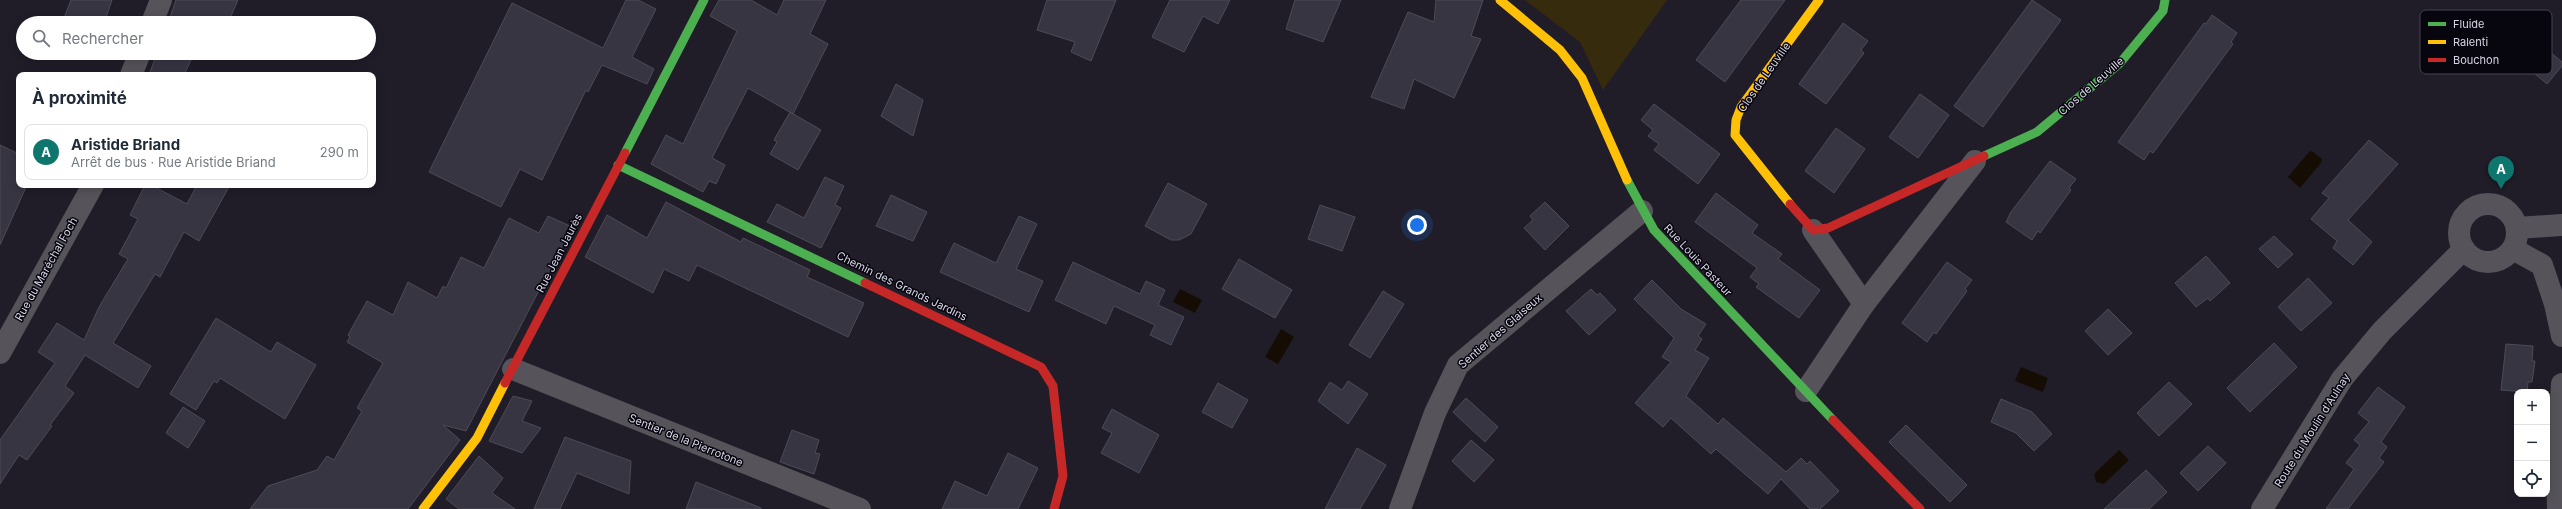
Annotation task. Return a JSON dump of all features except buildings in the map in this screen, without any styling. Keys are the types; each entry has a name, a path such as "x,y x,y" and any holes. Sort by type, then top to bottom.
{"street":[{"path":"155,16 161,0"},
{"name":"Rue Jean Jaurès","path":"423,509 477,438 704,0"},
{"name":"Rue Louis Pasteur","path":"1500,0 1560,50 1582,78 1642,211 1654,230 1920,509"},
{"name":"Clos de Leuville","path":"1819,0 1741,107 1736,120 1735,135 1807,225 1813,230 1864,304"},
{"name":"Clos de Leuville","path":"1813,230 1828,228 2037,132 2120,63 2163,11 2165,0"},
{"path":"132,72 137,60"},
{"name":"Clos de Leuville","path":"1806,391 1864,304 1974,161"},
{"name":"Chemin des Grands Jardins","path":"618,165 1041,368 1053,386 1063,476 1054,509"},
{"name":"Rue du Maréchal Foch","path":"0,353 91,188"},
{"path":"2483,205 2494,205 2505,209 2513,217 2517,228 2517,239 2512,249 2504,257 2494,262 2483,262 2472,257 2464,249 2460,238 2460,227 2464,217 2472,209 2483,205"},
{"name":"Sentier des Glaiseux","path":"1400,509 1434,413 1458,365 1642,211"},
{"path":"2517,228 2562,225"},
{"name":"Route du Moulin d'Aulnay","path":"2262,509 2342,379 2382,331 2464,249"},
{"path":"2512,249 2542,265 2555,304 2562,336"},
{"name":"Sentier de la Pierrotone","path":"513,369 860,509"},
{"path":"2558,509 2557,468 2562,384"}],"shaded area":[{"path":"1525,0 1667,0 1603,90 1580,42"},
{"path":"2312,151 2322,159 2321,163 2300,188 2288,177 2309,152"},
{"path":"1180,289 1202,300 1195,313 1173,302"},
{"path":"1281,329 1294,337 1278,364 1265,357"},
{"path":"2021,367 2048,378 2043,392 2015,381"},
{"path":"2119,450 2129,460 2104,484 2096,482 2094,474"}],"traffic: fast":[{"path":"625,153 704,0"},
{"path":"1984,156 2037,132 2120,63 2163,11 2165,0"},
{"path":"618,165 865,283"},
{"path":"1627,180 1654,230 1833,420"}],"traffic: slow":[{"path":"1500,0 1560,50 1582,78 1627,180"},
{"path":"1790,204 1735,135 1736,120 1741,107 1819,0"},
{"path":"423,509 477,438 505,383"}],"traffic: jam":[{"path":"505,383 625,153"},
{"path":"1790,204 1813,230 1828,228 1984,156"},
{"path":"865,283 1041,367 1053,386 1063,476 1054,509"},
{"path":"1833,420 1920,509"}],"place":[{"name":"Aristide Briand","path":"2501,189"}]}
